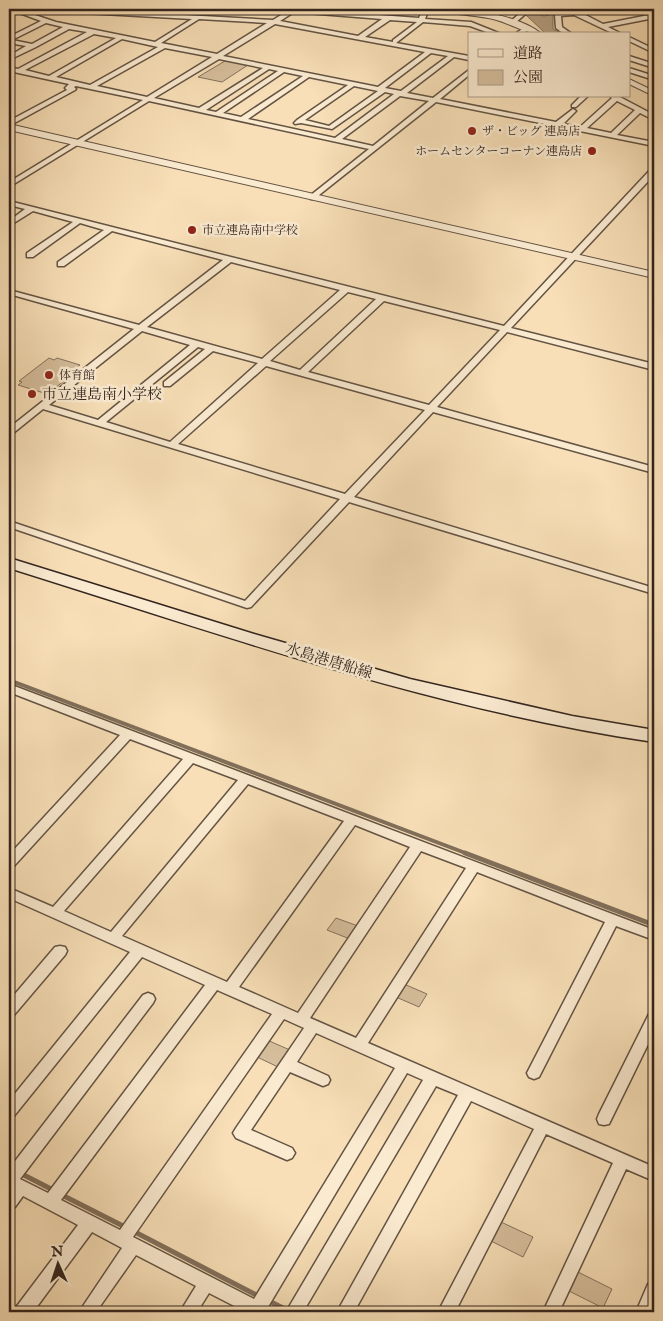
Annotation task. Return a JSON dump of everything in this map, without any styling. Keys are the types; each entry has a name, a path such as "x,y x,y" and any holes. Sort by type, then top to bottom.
{"main road":[{"name":"水島港唐船線","path":"9,563 419,688 563,720 654,736"}],"street":[{"path":"12,9 44,22 654,144"},
{"path":"48,9 275,22 468,58"},
{"path":"182,16 193,9"},
{"path":"271,9 293,9 474,25 493,32"},
{"path":"9,185 275,22 293,9"},
{"path":"395,41 420,23 425,9 479,13 513,22 534,32"},
{"path":"513,22 528,9"},
{"path":"566,32 559,28 558,15 573,11 615,32"},
{"path":"644,13 653,17"},
{"path":"156,44 199,17"},
{"path":"602,26 653,17"},
{"path":"359,38 388,18"},
{"path":"612,18 620,22"},
{"path":"9,40 44,22"},
{"path":"9,58 68,27"},
{"path":"521,32 527,28"},
{"path":"20,71 92,32"},
{"path":"50,78 122,38"},
{"path":"630,39 654,51"},
{"path":"9,40 58,51"},
{"path":"642,45 654,42"},
{"path":"91,87 164,46"},
{"path":"299,121 330,128 430,51"},
{"path":"338,139 453,55"},
{"path":"630,58 654,66"},
{"path":"201,110 268,67"},
{"path":"9,69 374,148"},
{"path":"217,114 283,70"},
{"path":"630,70 654,78"},
{"path":"314,197 468,73"},
{"path":"243,119 308,75"},
{"path":"630,82 654,94"},
{"path":"9,126 73,89 68,88 76,83"},
{"path":"288,129 353,84"},
{"path":"557,125 583,98"},
{"path":"581,130 613,98"},
{"path":"616,98 654,118"},
{"path":"503,114 513,106"},
{"path":"612,136 639,110"},
{"path":"9,126 654,275"},
{"path":"9,524 247,605 654,172"},
{"path":"9,204 654,367"},
{"path":"9,224 31,209"},
{"path":"30,255 79,221"},
{"path":"61,264 110,230"},
{"path":"9,432 229,259"},
{"path":"172,445 346,288"},
{"path":"9,292 654,470"},
{"path":"302,373 382,298"},
{"path":"100,423 196,344"},
{"path":"167,384 211,348"},
{"path":"42,406 654,591"},
{"path":"10,690 654,935"},
{"path":"9,863 127,734"},
{"path":"55,913 191,758"},
{"path":"113,938 246,779"},
{"path":"230,988 352,820"},
{"path":"287,1154 241,1133 288,1064 307,1022 418,845"},
{"path":"360,1045 474,866"},
{"path":"9,893 654,1174"},
{"path":"534,1073 614,919"},
{"path":"9,1112 140,949"},
{"path":"9,1011 60,951"},
{"path":"55,1196 215,982"},
{"path":"9,1202 14,1178 148,999"},
{"path":"87,1312 128,1236 282,1011"},
{"path":"604,1120 654,1018"},
{"path":"288,1064 323,1080"},
{"path":"14,1178 55,1196 89,1223 128,1236 206,1284 261,1305 405,1064"},
{"path":"295,1311 434,1077"},
{"path":"345,1312 468,1092"},
{"path":"446,1312 543,1126"},
{"path":"551,1312 622,1160"},
{"path":"23,1312 89,1223"},
{"path":"188,1312 206,1284"},
{"path":"644,1312 654,1289"}],"green space":[{"path":"225,61 248,65 222,82 198,77"},
{"name":"体育館","path":"49,358 54,360 57,358 80,365 76,368 80,369 47,394 18,385 22,382 19,381"},
{"path":"336,918 358,926 350,939 327,930"},
{"path":"404,984 427,994 419,1007 396,997"},
{"path":"267,1040 290,1050 278,1067 255,1056"},
{"path":"501,1222 533,1237 523,1257 491,1241"},
{"path":"576,1271 612,1289 603,1308 567,1290"}],"shaded area":[{"path":"496,9 519,9 544,16 549,15 544,9 553,13 553,29 558,32 544,32 525,14"}],"waterway":[{"path":"9,680 468,854"},
{"path":"465,853 654,925"},
{"path":"20,1173 53,1190"},
{"path":"60,1194 127,1228"},
{"path":"133,1231 260,1297"},
{"path":"267,1300 291,1312"}],"place":[{"name":"ザ・ビッグ 連島店","path":"472,131"},
{"name":"ホームセンターコーナン連島店","path":"592,151"},
{"name":"市立連島南中学校","path":"192,230"},
{"name":"体育館","path":"49,375"},
{"name":"市立連島南小学校","path":"32,394"}]}
